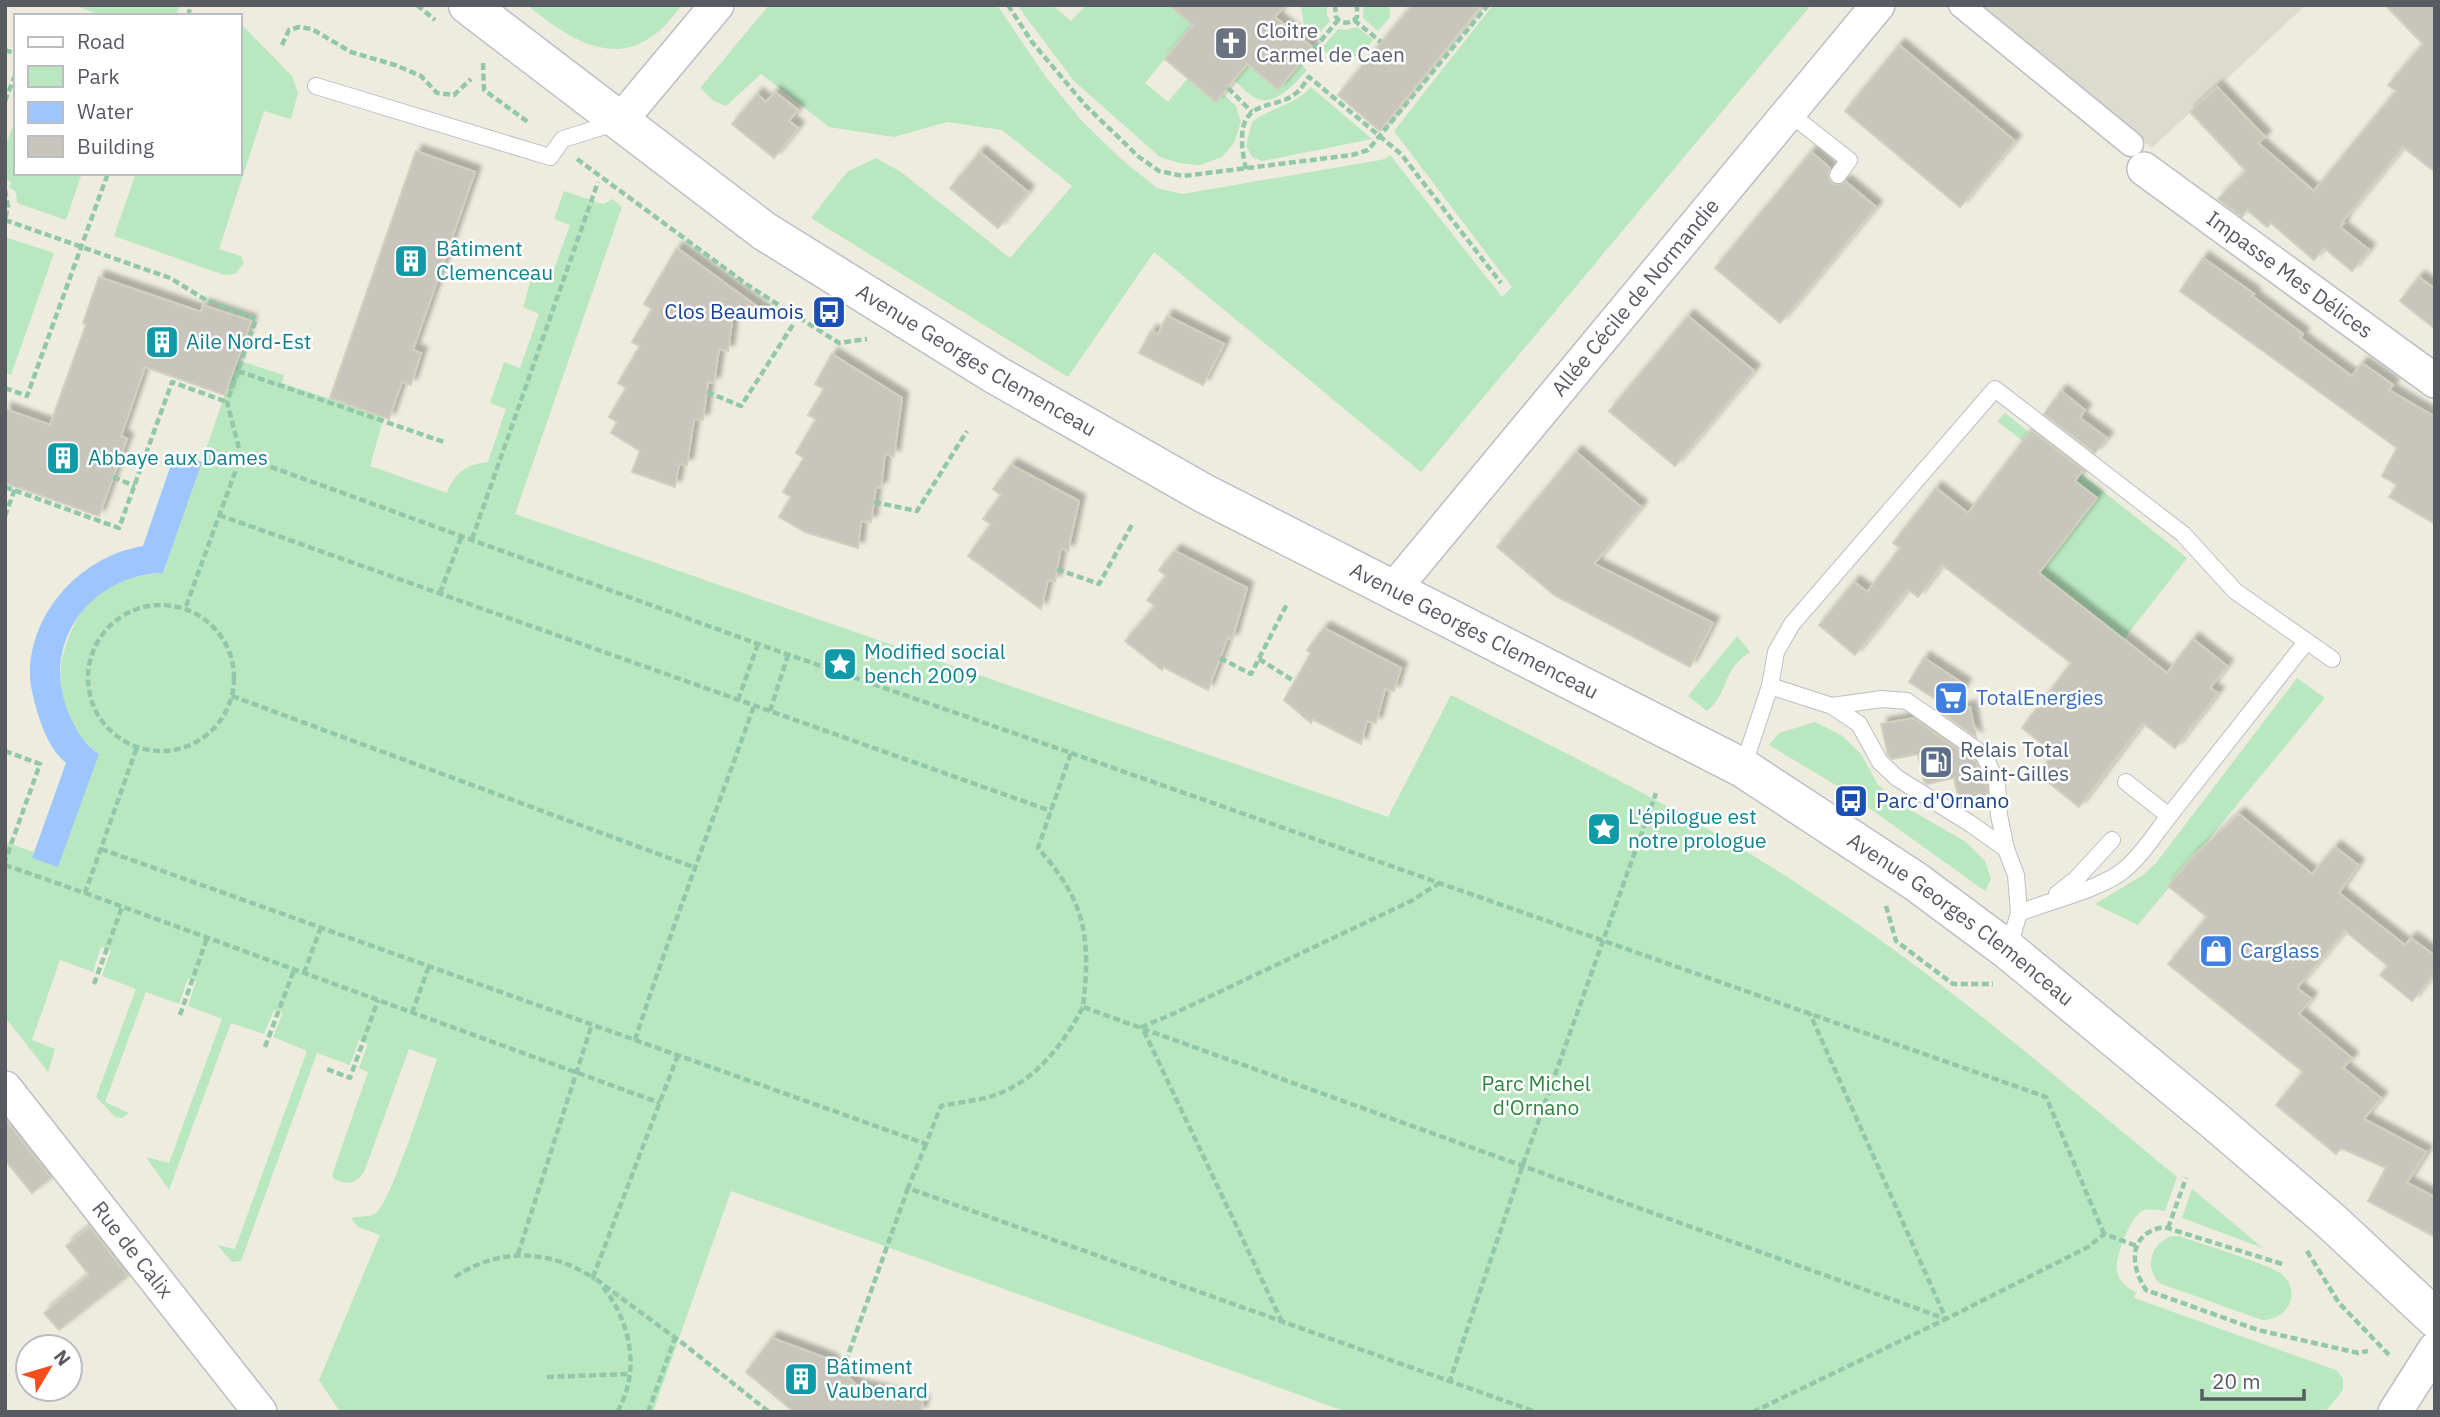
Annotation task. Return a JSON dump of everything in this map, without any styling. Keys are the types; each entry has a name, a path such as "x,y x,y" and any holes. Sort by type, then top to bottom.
{"main road":[{"name":"Avenue Georges Clemenceau","path":"452,13 620,121 764,230 996,375 1205,494 1742,768 1915,881 2004,967 2237,1140 2435,1318"}],"street":[{"path":"620,121 717,5"},
{"name":"Allée Cécile de Normandie","path":"1393,590 1878,5"},
{"path":"1961,5 2137,157"},
{"name":"Impasse Mes Délices","path":"2137,157 2435,381"},
{"name":"Rue de Calix","path":"5,1088 260,1412"},
{"path":"2395,1412 2435,1349"}],"lane":[{"path":"316,86 550,157 563,139 620,121"},
{"path":"1788,113 1849,160 1838,175"},
{"path":"1742,768 1770,686 1776,652 1792,624 1995,389 2183,534 2235,591 2332,659"},
{"path":"2019,913 2107,881 2124,870 2145,848 2306,642"},
{"path":"1770,686 1832,706 1859,724 1880,762 1897,778 2006,849"},
{"path":"1832,706 1882,699 1907,701 1984,755 1997,783 1999,815 2015,875 2019,913 2004,967"},
{"path":"2126,782 2169,816"},
{"path":"2046,902 2076,879 2112,839"}],"path":[{"path":"417,5 452,13"},
{"path":"1009,5 1032,42 1085,105 1139,157 1159,171 1183,177 1352,155 1368,150 1488,5"},
{"path":"1335,5 1334,13 1338,20 1346,22 1354,20 1358,13 1357,5"},
{"path":"1314,49 1338,20"},
{"path":"1354,20 1381,42"},
{"path":"282,45 289,30 299,27 312,29 351,51 421,76 437,93 454,95 471,79"},
{"path":"483,60 484,90 516,114"},
{"path":"1246,169 1241,139 1245,122 1252,112 1264,105 1295,95 1309,76 1401,154 1501,283"},
{"path":"5,101 14,78"},
{"path":"1227,88 1252,112"},
{"path":"582,162 749,286 839,342 876,338"},
{"path":"5,388 27,396 107,175"},
{"path":"472,540 598,182"},
{"path":"5,190 8,207 5,219 170,278 206,300 256,319 227,402 241,457 185,609"},
{"path":"707,392 741,406 794,323"},
{"path":"238,371 444,442"},
{"path":"5,487 119,528 172,382 184,383 227,402"},
{"path":"874,502 917,511 967,431"},
{"path":"241,457 758,644 2046,1097 2104,1234 2137,1246"},
{"path":"113,477 135,486"},
{"path":"5,516 15,489"},
{"path":"219,515 1051,811"},
{"path":"1058,569 1099,584 1133,523"},
{"path":"439,594 462,535"},
{"path":"1220,657 1251,674 1287,604"},
{"path":"153,605 169,605 201,617 215,628 232,660 232,696 225,714 212,730 196,742 177,749 157,751 137,747 109,730 92,702 88,670 99,639 122,615 153,605"},
{"path":"738,700 758,644"},
{"path":"770,711 788,654"},
{"path":"1258,659 1293,681"},
{"path":"232,696 696,868"},
{"path":"635,1040 666,946 754,706"},
{"path":"85,893 137,747"},
{"path":"5,751 40,764 5,863 660,1103"},
{"path":"842,1372 941,1105 994,1096 1016,1085 1057,1049 1083,1007 1087,946 1082,919 1064,879 1038,848 1071,753"},
{"path":"1449,1382 1522,1167 1657,793"},
{"path":"101,849 926,1144"},
{"path":"1142,1027 1411,901 1441,882"},
{"path":"1885,900 1896,941 1952,984 2004,967"},
{"path":"94,984 122,907"},
{"path":"304,973 321,928"},
{"path":"180,1015 206,938"},
{"path":"412,1013 429,966"},
{"path":"265,1047 294,970"},
{"path":"327,1069 351,1078 378,1000"},
{"path":"1083,1007 1946,1319"},
{"path":"1810,1013 1946,1319"},
{"path":"518,1254 592,1024"},
{"path":"1142,1027 1283,1323"},
{"path":"593,1278 678,1055"},
{"path":"2168,1228 2186,1178"},
{"path":"908,1188 1536,1412"},
{"path":"2283,1264 2168,1228 2153,1229 2146,1233 2137,1246 2134,1266 2146,1290 2258,1330 2358,1353 2368,1351"},
{"path":"1753,1412 2088,1247 2104,1234"},
{"path":"2300,1240 2339,1303 2390,1356"},
{"path":"455,1277 470,1267 501,1255 518,1254 538,1256 593,1278 685,1345 769,1412"},
{"path":"593,1278 610,1297 623,1321 632,1362 625,1399 617,1412"},
{"path":"648,1412 675,1338"},
{"path":"547,1377 629,1374"}],"shaded area":[{"path":"1972,5 2306,5 2152,148"}],"green space":[{"path":"74,5 180,5 177,14 98,14"},
{"path":"527,5 682,5 651,37 634,46 618,49 585,43 555,26"},
{"path":"769,5 997,5 1045,76 1082,121 1121,159 1157,188 1182,194 1375,161 1390,155 1502,297 1512,287 1394,131 1493,5 1811,5 1421,472 1154,252 1068,377 811,218 847,172 876,158 901,172 1010,258 1072,186 1002,130 947,122 894,137 829,127 761,74 726,106 714,101 700,88"},
{"path":"1017,5 1052,5 1071,21 1086,5 1169,5 1193,25 1145,83 1168,102 1188,78 1216,102 1223,94 1236,106 1241,122 1234,143 1222,157 1200,165 1179,163 1160,157 1074,81"},
{"path":"1327,5 1330,21 1314,39 1305,32 1301,6"},
{"path":"1364,5 1389,5 1390,17 1378,31 1363,18"},
{"path":"242,25 292,76 298,93 291,119 264,111 219,249 241,256 244,263 235,274 224,275 114,236 135,175 242,175"},
{"path":"1357,27 1373,40 1360,55 1335,59 1321,49 1338,29"},
{"path":"1299,63 1307,70 1281,95 1268,100 1254,97 1234,80 1248,65 1278,88"},
{"path":"1311,87 1372,139 1262,161 1252,157 1246,146 1252,122 1297,98"},
{"path":"14,123 14,175 81,175 66,220 17,203 16,192 9,187 11,182 5,178 5,147"},
{"name":"Parc Michel d'Ornano","path":"564,191 604,204 612,199 622,207 515,514 1388,817 1451,695 1630,787 1762,861 1853,921 1948,990 2177,1177 2165,1211 2148,1210 2137,1215 2120,1249 2117,1272 2124,1284 2136,1292 2134,1298 2336,1370 2343,1378 2343,1390 2325,1412 1347,1412 731,1191 653,1412 340,1412 319,1380 380,1235 358,1227 351,1218 374,1214 383,1203 409,1140 437,1059 409,1049 364,1172 358,1179 347,1183 334,1179 332,1175 368,1072 359,1068 368,1044 359,1040 350,1065 317,1053 241,1261 232,1262 217,1245 235,1249 307,1051 273,1037 283,1012 274,1010 264,1034 231,1023 169,1190 146,1157 169,1163 222,1019 188,1006 196,981 188,978 179,1004 146,992 105,1102 129,1113 122,1118 115,1117 96,1097 136,989 102,976 111,950 101,947 93,972 60,960 32,1040 55,1049 48,1072 5,1017 5,842 34,852 32,858 99,754 75,729 68,715 61,683 64,650 78,618 97,595 128,579 163,573 237,360 284,375 282,383 384,417 370,466 447,493 453,480 462,471 488,462 506,409 490,403 504,362 520,368 539,314 523,307 535,266 553,272 570,225 554,219"},
{"path":"5,237 54,253 11,375 5,373"},
{"path":"2005,413 2187,558 2124,639 2039,573 2097,498 1997,421"},
{"path":"1737,636 1750,652 1734,666 1719,696 1707,711 1688,696"},
{"path":"2297,678 2325,698 2138,925 2095,904 2143,875 2156,863"},
{"path":"1815,722 1841,735 1861,754 1878,785 1909,809 1966,842 1985,861 1991,879 1985,891 1844,790 1769,745 1779,733"},
{"path":"2192,1189 2263,1248 2182,1218"},
{"path":"2171,1236 2179,1236 2250,1260 2283,1275 2291,1290 2289,1305 2278,1316 2262,1320 2159,1283 2152,1270 2152,1256 2159,1244"}],"water":[{"path":"175,453 202,462 163,573 136,577 112,586 92,601 76,619 66,641 60,665 62,690 78,732 99,754 58,867 32,858 66,763 51,746 37,711 30,679 32,651 50,608 80,574 100,561 143,546"}],"building":[{"name":"Cloitre Carmel de Caen","path":"1169,5 1285,5 1275,17 1313,48 1278,89 1247,64 1216,102 1165,59 1193,25"},
{"name":"Cloitre Carmel de Caen","path":"1412,5 1482,5 1380,131 1338,95"},
{"path":"2385,5 2435,5 2435,172 2403,147 2342,222 2344,223 2340,227 2369,250 2352,271 2324,248 2314,260 2271,223 2267,227 2247,210 2242,217 2218,199 2246,171 2190,112 2217,87 2265,137 2258,143 2314,191 2396,91 2388,85 2423,44"},
{"path":"1899,45 2015,141 1960,207 1845,111"},
{"path":"775,92 798,110 789,121 798,128 774,158 732,124 757,94 766,102"},
{"name":"Bâtiment Clemenceau","path":"416,151 475,172 413,350 421,353 411,385 402,382 389,419 330,398"},
{"path":"980,152 1028,192 998,228 950,188"},
{"path":"1811,152 1830,168 1828,175 1831,183 1838,185 1846,182 1876,207 1780,323 1715,268"},
{"path":"677,248 773,318 733,313 728,351 719,349 714,383 708,382 703,420 694,419 687,465 679,464 675,487 632,472 640,451 611,433 617,422 609,417 626,388 618,383 640,346 632,342 652,309 644,304"},
{"path":"2203,258 2254,294 2252,296 2303,334 2300,338 2352,376 2362,363 2393,385 2389,390 2435,417 2435,524 2389,497 2397,485 2382,476 2397,448 2180,291"},
{"name":"Aile Nord-Est","path":"99,277 201,312 203,305 251,321 225,395 145,367 121,436 127,439 99,516 5,483 5,409 50,425 86,325 83,323"},
{"path":"2419,277 2435,289 2435,329 2400,301"},
{"path":"1167,316 1224,344 1203,385 1139,353 1151,331 1158,334"},
{"path":"1688,316 1754,371 1675,466 1609,411"},
{"path":"832,354 902,398 894,456 885,454 881,488 876,487 871,522 861,521 858,548 805,532 779,517 791,497 783,492 804,458 796,453 816,419 808,415 824,389 815,384"},
{"path":"2061,391 2085,410 2080,418 2107,438 2095,453 2044,414"},
{"path":"2031,430 2083,470 2075,481 2097,498 2039,573 2167,673 2193,639 2227,666 2210,688 2218,693 2175,748 2143,723 2079,807 2038,774 2054,753 2022,728 2071,663 1942,565 1918,597 1908,589 1855,655 1819,625 1854,582 1867,592 1900,548 1893,543 1936,488 1968,513"},
{"path":"1576,452 1641,507 1594,564 1713,623 1690,667 1554,595 1497,547"},
{"path":"1011,465 1079,501 1068,551 1061,548 1055,581 1048,580 1041,609 968,556 991,524 983,519 1001,495 993,489"},
{"path":"1175,551 1247,588 1232,640 1228,637 1208,690 1163,667 1162,670 1125,641 1155,606 1147,600 1166,576 1159,570"},
{"path":"1324,628 1401,668 1394,691 1385,689 1376,723 1367,721 1361,744 1312,719 1311,723 1284,700 1311,653 1307,650"},
{"path":"1924,658 1965,685 1949,708 1909,682"},
{"path":"1970,707 1976,737 1942,713"},
{"path":"1913,718 1976,762 1987,786 1988,803 1965,808 1960,805 1954,778 1927,784 1924,782 1918,754 1892,759 1888,755 1881,724"},
{"path":"2239,814 2312,874 2335,847 2358,865 2339,893 2405,945 2411,938 2435,956 2435,973 2412,1001 2380,975 2388,966 2345,931 2297,988 2311,999 2299,1014 2352,1058 2343,1068 2381,1098 2364,1119 2426,1152 2407,1183 2435,1197 2435,1237 2368,1201 2386,1168 2341,1148 2336,1154 2276,1105 2303,1072 2168,964 2207,917 2168,886 2194,855"},
{"path":"5,1119 51,1178 32,1193 5,1160"},
{"path":"90,1227 128,1276 59,1330 44,1313 89,1275 66,1246"},
{"name":"Bâtiment Vaubenard","path":"772,1338 829,1359 856,1385 923,1401 921,1412 794,1412 746,1372"}],"place":[{"name":"Cloitre Carmel de Caen","path":"1231,43"},
{"name":"Bâtiment Clemenceau","path":"411,261"},
{"name":"Clos Beaumois","path":"829,312"},
{"name":"Aile Nord-Est","path":"162,342"},
{"name":"Abbaye aux Dames","path":"63,458"},
{"name":"Modified social bench 2009","path":"840,664"},
{"name":"TotalEnergies","path":"1951,698"},
{"name":"Relais Total Saint-Gilles","path":"1936,762"},
{"name":"Parc d'Ornano","path":"1851,801"},
{"name":"L'épilogue est notre prologue","path":"1604,829"},
{"name":"Carglass","path":"2216,951"},
{"name":"Bâtiment Vaubenard","path":"801,1379"}]}
